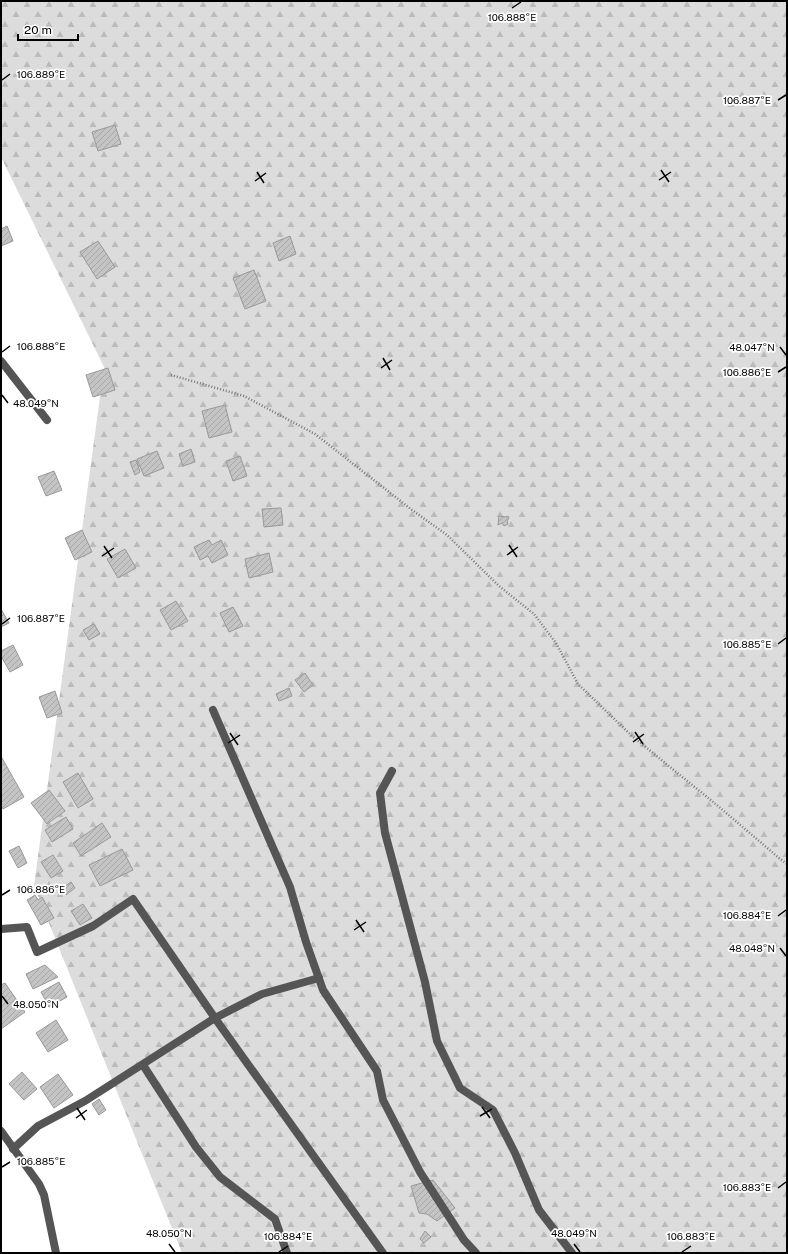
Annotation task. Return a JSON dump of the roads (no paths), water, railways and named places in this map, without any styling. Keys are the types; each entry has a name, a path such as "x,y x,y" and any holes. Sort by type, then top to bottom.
{"street":[{"path":"1,361 46,420"},
{"path":"212,710 290,887 306,942 324,990 377,1071 383,1100 420,1172 464,1240 476,1253"},
{"path":"392,771 380,793 385,833 425,982 437,1041 460,1088 493,1110 515,1153 539,1210 572,1253"},
{"path":"1,929 27,927 37,952 93,926 133,898 215,1018 383,1253"},
{"path":"14,1149 38,1126 85,1101 215,1018 262,994 319,978"},
{"path":"143,1065 196,1147 220,1177 275,1218 287,1253"},
{"path":"1,1131 39,1184 44,1195 56,1253"}]}
